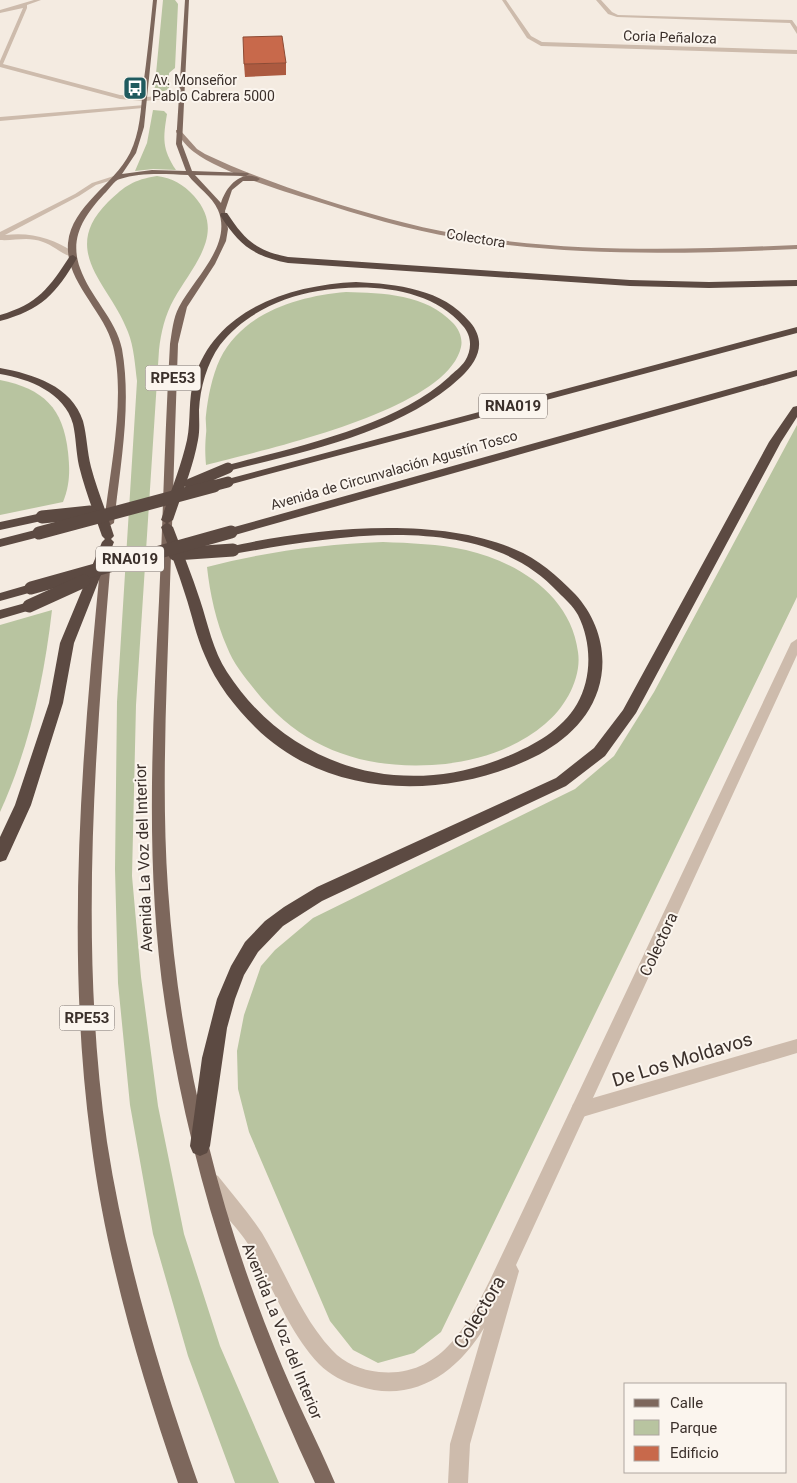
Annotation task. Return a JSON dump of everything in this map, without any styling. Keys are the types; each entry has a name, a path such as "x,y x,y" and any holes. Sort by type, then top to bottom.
{"highway":[{"path":"223,212 238,236 252,250 266,256 288,260 630,283 719,285 797,283"},
{"path":"0,318 25,310 46,298 55,288 73,257"},
{"path":"0,526 42,517 137,506 228,468 336,438 386,419 423,401 449,384 466,367 474,352 474,334 462,318 434,300 409,291 376,286 338,286 318,288 284,297 256,309 224,334 204,364 195,395 192,442 167,523 197,611 206,645 223,677 271,734 289,746 336,768 363,776 392,780 424,781 455,779 510,764 535,751 556,737 572,722 584,705 592,687 596,670 596,652 592,633 584,615 561,585 544,571 506,550 483,543 455,537 401,532 330,535 233,550 134,558 29,606 0,615"},
{"name":"Avenida de Circunvalación Agustín Tosco","path":"0,544 797,330"},
{"path":"0,371 43,384 68,404 75,416 85,466 108,539 67,643 56,703 23,805 0,855"},
{"name":"Avenida de Circunvalación Agustín Tosco","path":"0,596 797,373"},
{"path":"200,1146 214,1039 230,989 238,971 255,944 271,926 322,892 561,782 584,767 603,750 629,713 775,442 797,409"}],"main road":[{"path":"73,257 72,240 79,223 92,204 117,177 136,146 144,102 155,0"},
{"path":"181,0 187,8"},
{"path":"187,0 185,64 178,131 180,151 191,173 223,212"},
{"name":"Colectora","path":"178,131 202,155 257,179 398,224 501,242 556,248 622,251 797,246"},
{"path":"117,177 152,172 246,174"},
{"name":"Avenida La Voz del Interior","path":"257,179 242,179 234,183 228,191 223,212 225,230 219,247 183,308 176,332 158,748 160,887 170,983 183,1061 200,1146 226,1243 247,1304 280,1384 325,1483"},
{"name":"RPE53","path":"73,257 82,280 113,334 120,363 121,383 93,701 86,834 86,997 91,1069 99,1141 120,1256 159,1397 188,1483"}],"street":[{"path":"0,12 39,0"},
{"name":"Coria Peñaloza","path":"504,0 529,38 542,44 797,52"},
{"path":"598,0 610,13 618,16 794,22 797,32"},
{"path":"24,5 25,8 4,60 0,65 144,102"},
{"path":"0,71 113,101 181,101"},
{"path":"0,119 144,102"},
{"path":"0,237 94,184 117,177"},
{"path":"0,237 38,236 51,240 73,257"},
{"name":"Colectora","path":"208,1177 254,1238 316,1346 336,1366 376,1382 396,1382 420,1377 438,1368 456,1352 474,1327 518,1244 797,643"},
{"name":"De Los Moldavos","path":"579,1110 797,1046"},
{"name":"Colectora","path":"458,1483 460,1444 518,1244"}],"green space":[{"path":"163,0 175,0 178,4 175,68 169,73 169,89 154,95"},
{"path":"153,110 164,111 167,114 165,143 168,156 176,170 153,169 135,171 147,143"},
{"path":"157,176 177,182 194,196 203,210 207,223 207,236 204,249 168,311 162,330 159,350 136,705 132,876 141,977 158,1106 184,1234 220,1346 279,1483 235,1483 188,1356 153,1234 130,1105 118,983 115,869 117,702 137,381 134,356 128,332 93,268 88,253 88,237 94,220 114,196 125,187 142,179"},
{"path":"346,292 375,293 403,297 430,306 442,313 455,325 460,334 461,341 461,347 448,370 423,390 389,409 308,438 206,465 206,417 209,394 217,366 230,343 243,329 274,309 310,298"},
{"path":"0,380 15,384 40,395 56,412 65,437 69,459 68,483 63,502 0,515"},
{"path":"797,425 797,597 441,1332 414,1353 378,1363 353,1350 330,1321 249,1132 238,1089 237,1051 244,1015 261,966 275,950 313,918 575,789 614,756 654,692"},
{"path":"383,542 445,546 485,555 522,573 553,598 565,614 573,632 579,662 575,682 570,692 559,710 545,724 507,748 477,758 432,765 380,763 356,758 312,740 273,710 255,690 229,653 217,618 207,567 294,550"},
{"path":"52,610 45,662 34,713 19,763 0,812 0,625"}],"building":[{"path":"282,36 286,63 244,64 243,37"}],"place":[{"name":"Av. Monseñor Pablo Cabrera 5000","path":"135,88"}]}
